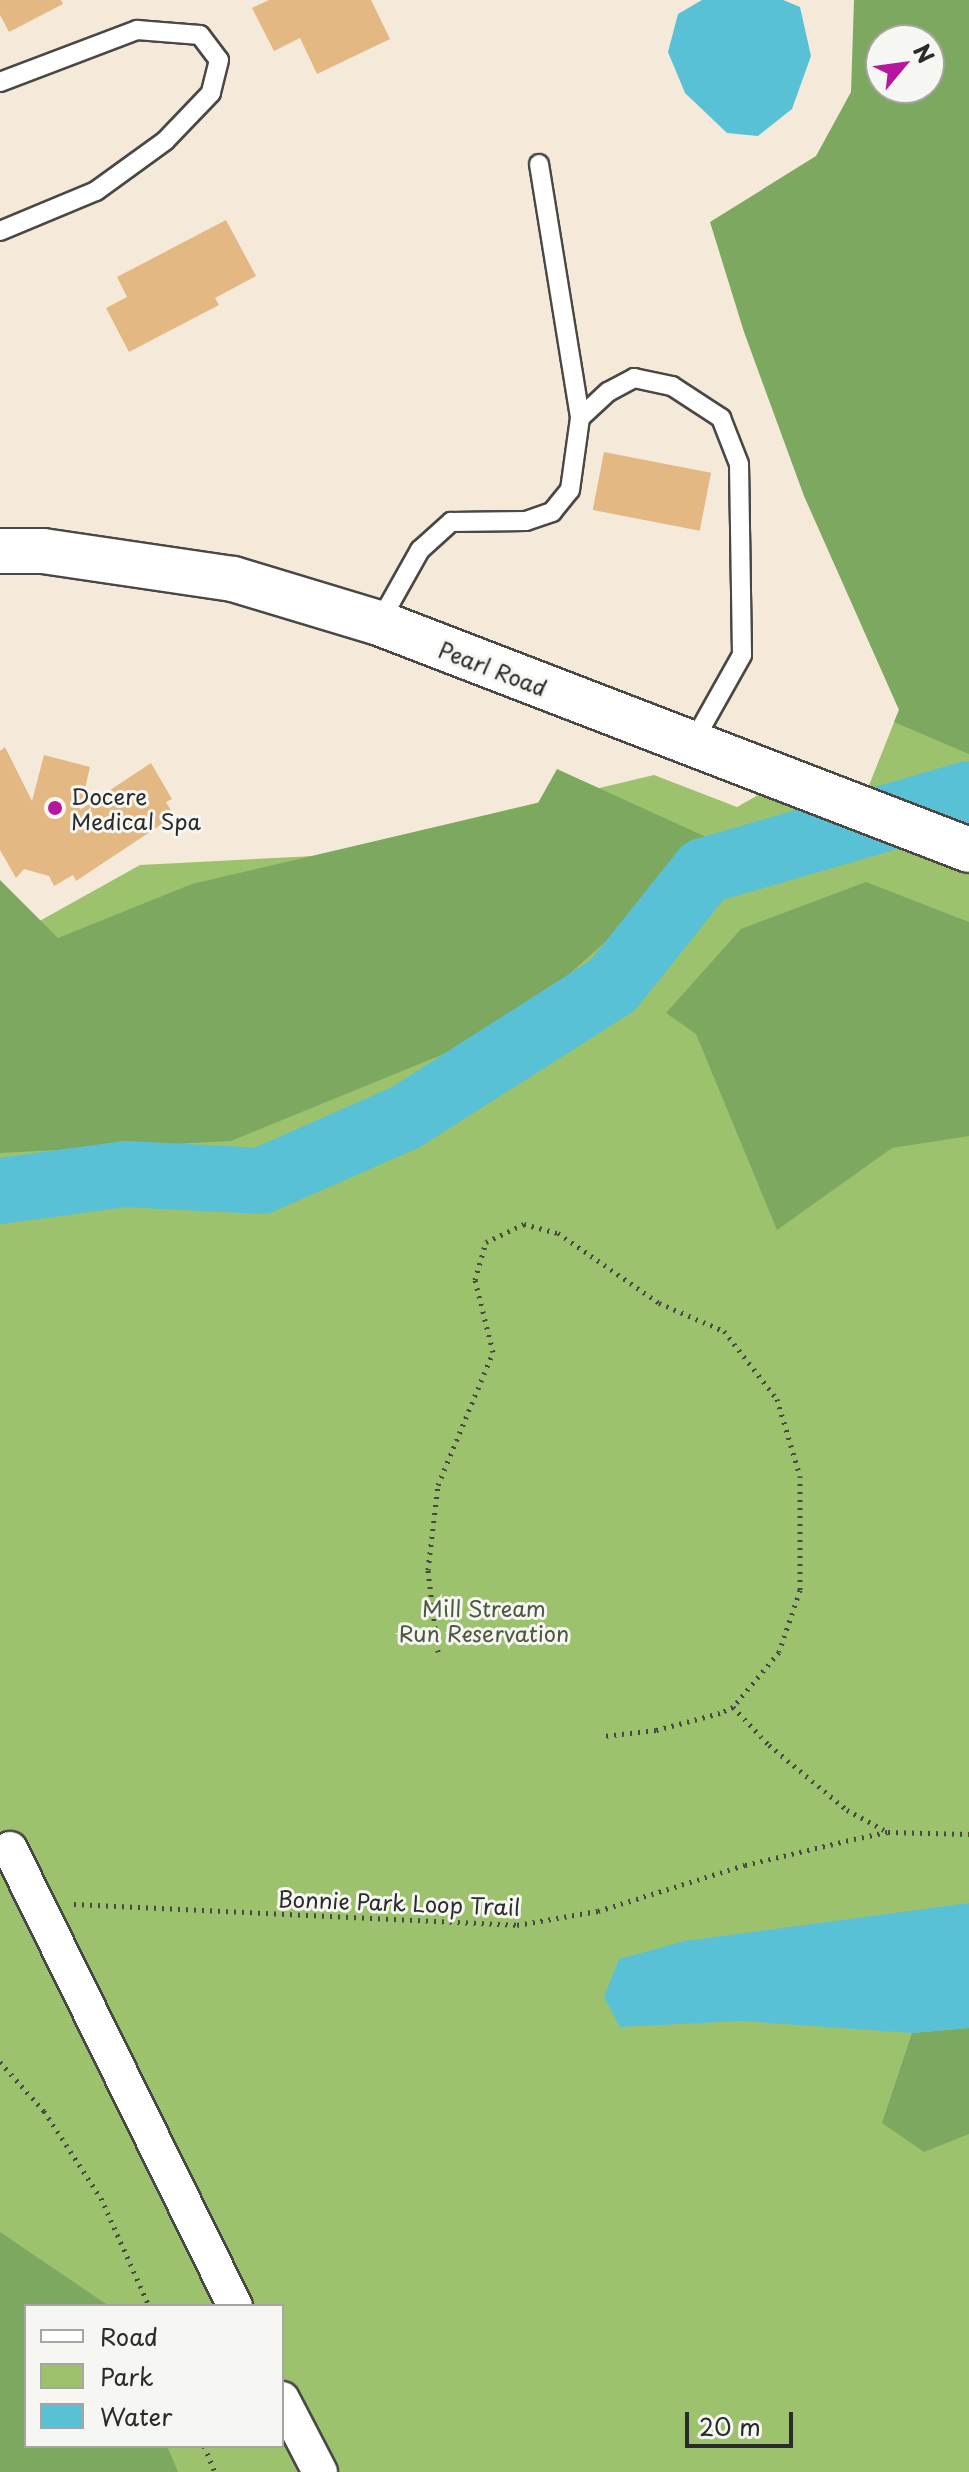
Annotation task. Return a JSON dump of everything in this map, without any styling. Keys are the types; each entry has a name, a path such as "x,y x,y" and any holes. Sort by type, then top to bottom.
{"main road":[{"name":"Pearl Road","path":"0,551 43,551 233,579 379,623 969,850"}],"street":[{"path":"10,1849 234,2304"},
{"path":"284,2403 320,2472"}],"lane":[{"path":"0,82 137,30 200,35 219,60 211,93 165,141 96,191 0,231"},
{"path":"379,623 420,550 451,522 526,521 552,512 570,490 580,418 539,164"},
{"path":"580,418 608,392 634,378 672,386 721,418 739,464 742,655 691,745"}],"path":[{"path":"438,1652 428,1570 438,1485 493,1352 475,1280 486,1242 524,1224 558,1233 659,1303 724,1331 777,1399 800,1476 800,1590 779,1652 733,1707 656,1730 604,1736"},
{"path":"733,1707 769,1745 847,1810 888,1832"},
{"name":"Bonnie Park Loop Trail","path":"69,1905 517,1925 598,1911 745,1865 888,1832 969,1834"},
{"path":"0,2062 44,2111 101,2198 148,2304"},
{"path":"205,2448 215,2472"}],"green space":[{"path":"854,0 969,0 969,754 894,722 899,710 804,496 744,332 710,222 816,156 851,92"},
{"name":"Mill Stream Run Reservation","path":"969,0 969,2472 0,2472 0,903 18,933 140,865 314,856 654,775 737,807 797,773 864,798 922,652"},
{"path":"557,769 717,842 510,1027 231,1141 0,1153 0,880 58,938 192,884 538,803"},
{"path":"866,882 969,922 969,1136 892,1148 777,1230 696,1034 666,1013 741,929"},
{"path":"969,2028 969,2134 924,2152 882,2123 912,2033"},
{"path":"0,2232 106,2304 24,2304 24,2448 168,2448 178,2472 0,2472"}],"water":[{"path":"702,0 783,0 800,7 811,56 792,109 758,136 727,133 685,93 668,52 678,14"},
{"path":"969,1903 969,2028 912,2033 741,2021 620,2027 604,1997 619,1959 685,1941"}],"building":[{"path":"0,0 61,0 63,4 9,32 0,15"},
{"path":"269,0 371,0 390,39 317,74 300,38 274,51 252,8"},
{"path":"226,220 256,276 215,298 219,305 129,352 106,308 127,297 117,277"},
{"path":"604,452 711,473 700,531 593,510"},
{"path":"5,747 32,801 44,755 90,767 80,810 151,763 172,799 166,802 174,816 76,881 73,875 54,886 49,876 24,869 16,878 0,850 0,751"}],"waterway":[{"path":"0,1191 125,1174 261,1181 406,1117 613,985 704,871 969,794"}],"place":[{"name":"Docere Medical Spa","path":"55,808"}]}
